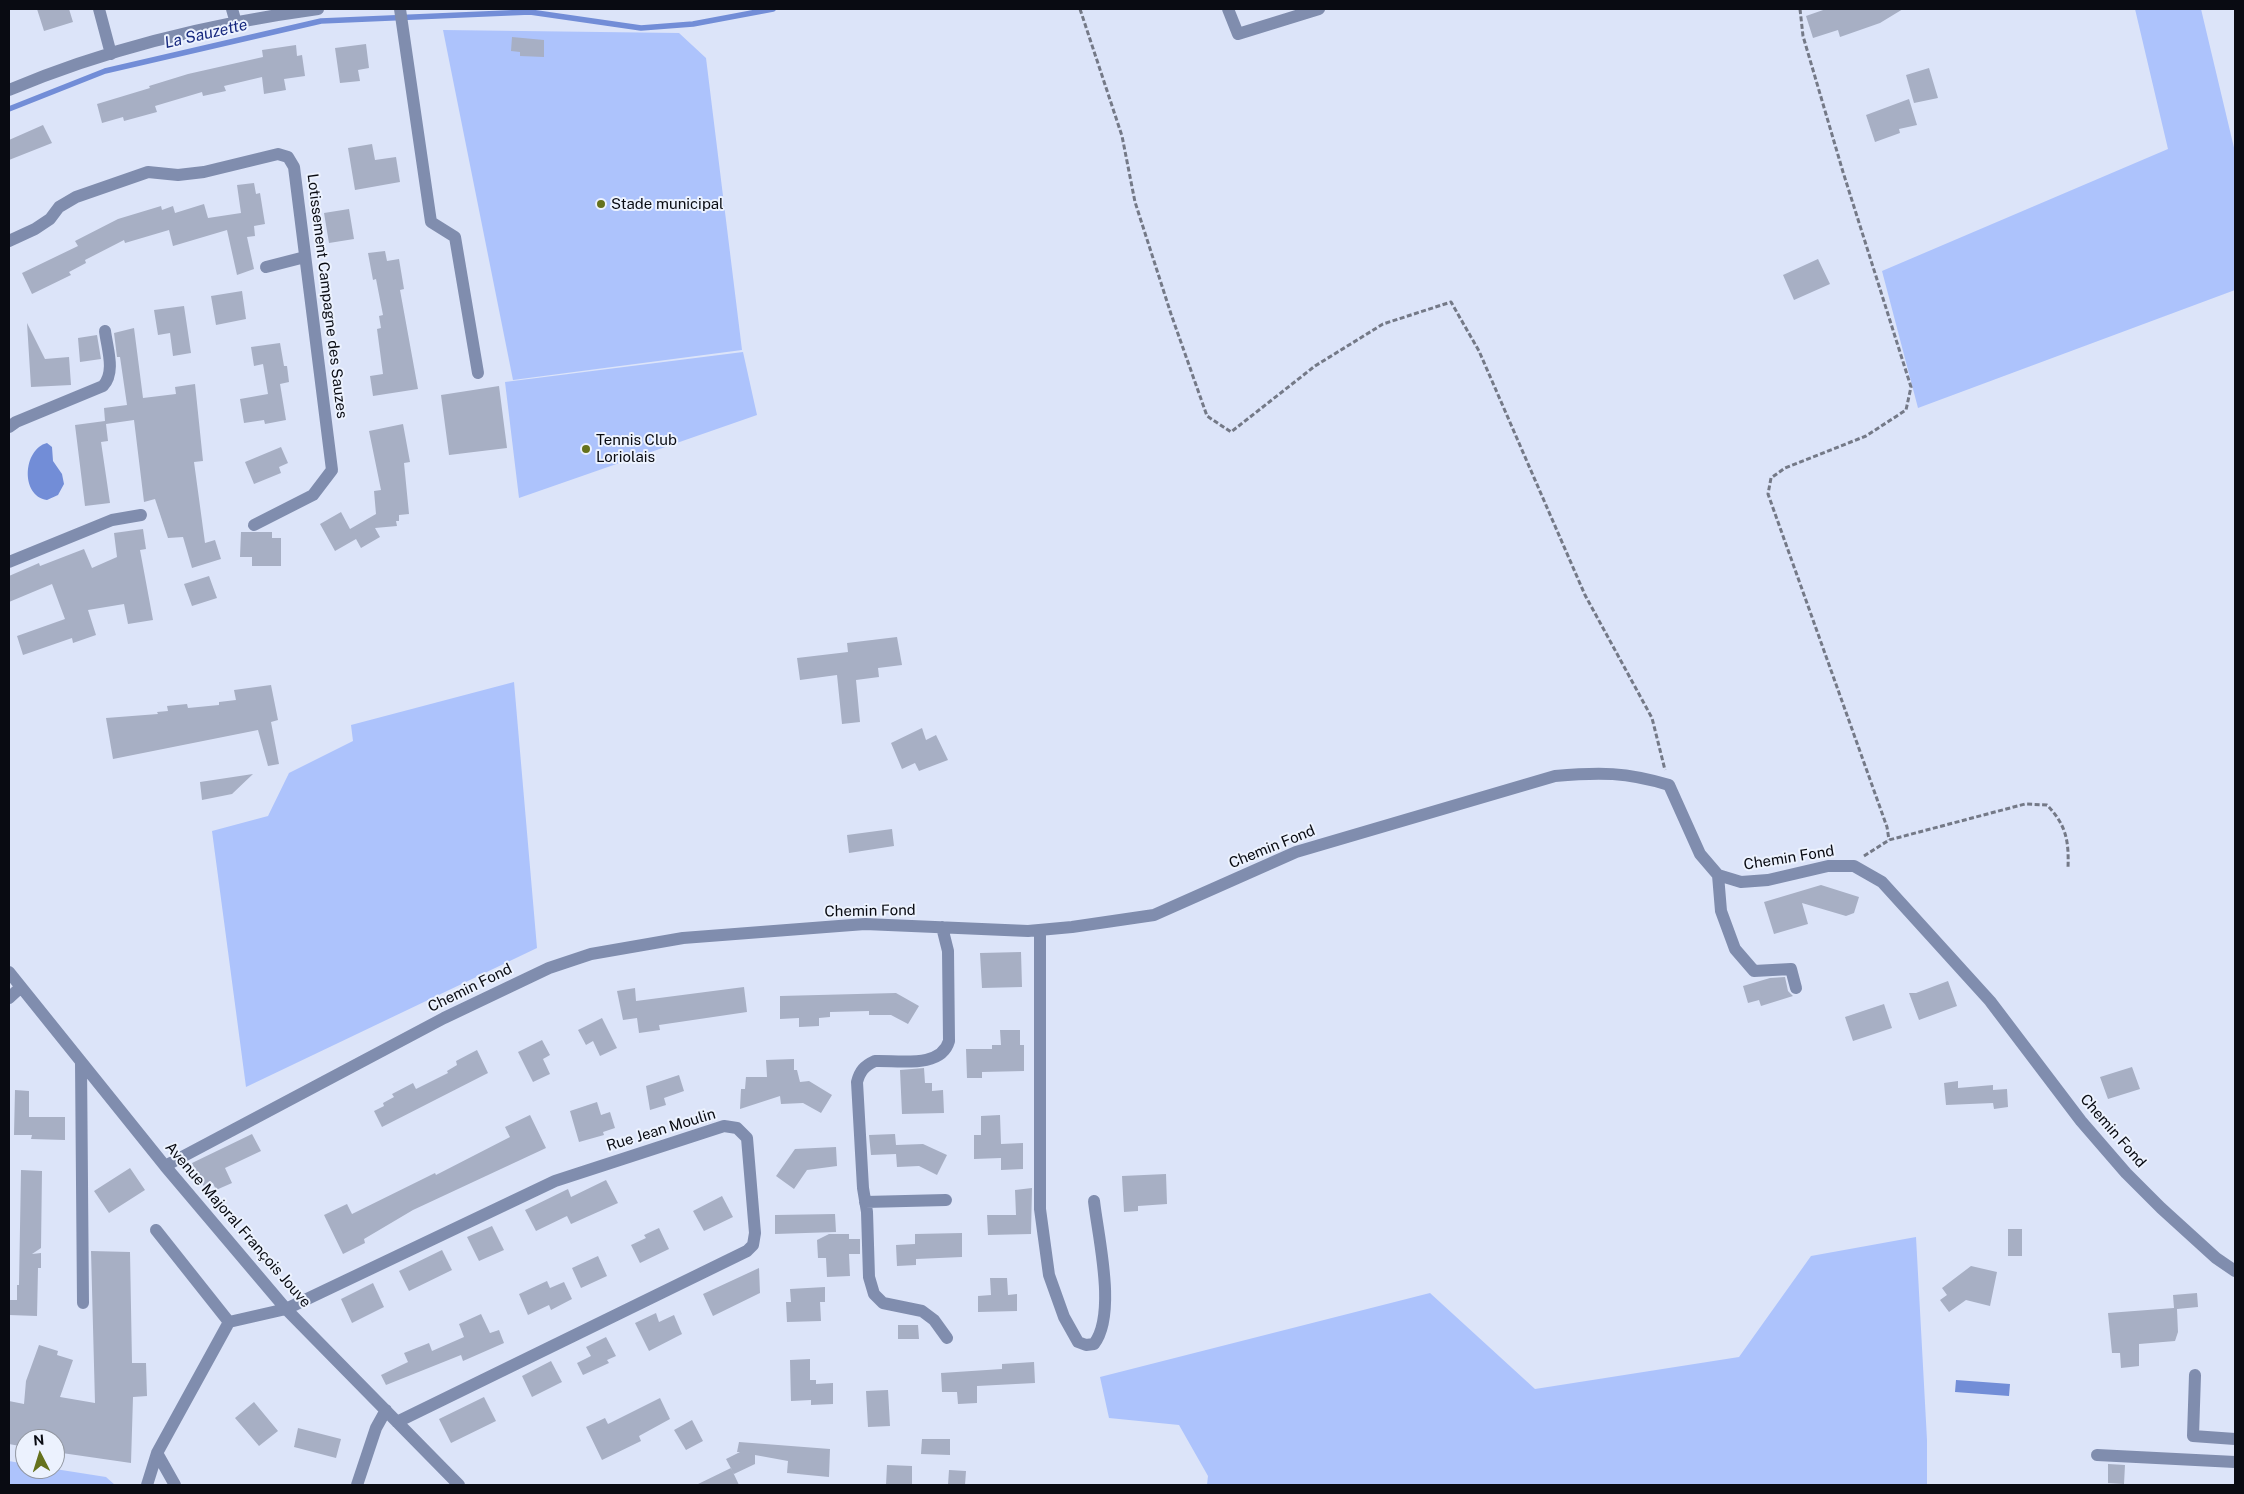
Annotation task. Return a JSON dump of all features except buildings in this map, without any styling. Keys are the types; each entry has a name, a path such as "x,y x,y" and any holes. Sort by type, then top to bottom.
{"street":[{"path":"99,9 111,54"},
{"path":"232,9 236,23"},
{"path":"9,90 111,54 184,34 318,9"},
{"path":"400,9 431,222 455,237 478,374"},
{"path":"1228,9 1238,34 1319,9"},
{"name":"Lotissement Campagne des Sauzes","path":"9,241 36,229 50,218 59,207 76,196 148,172 178,175 204,172 278,154 288,157 294,167 332,470 313,495 254,525"},
{"path":"266,267 305,257"},
{"path":"9,427 16,422 103,386 110,370 105,331"},
{"path":"9,562 112,520 140,515"},
{"name":"Chemin Fond","path":"164,1166 444,1018 549,968 591,954 693,937 865,924 1040,930 1154,915 1296,852 1555,776 1599,772 1640,776 1669,785"},
{"path":"1669,785 1700,854 1718,875 1721,911 1735,949 1754,971 1791,969 1796,988"},
{"name":"Chemin Fond","path":"1718,875 1741,882 1768,880 1828,866 1854,866 1882,882 1990,1001 2081,1121 2126,1173 2160,1208 2216,1258 2235,1271"},
{"path":"942,928 948,951 949,1041 946,1050 929,1060 875,1061 867,1064 860,1072 857,1082 869,1277 874,1294 884,1303 922,1311 934,1320 947,1338"},
{"path":"1040,930 1040,1209 1049,1275 1064,1317 1078,1342 1086,1345 1094,1344 1098,1338 1103,1317 1105,1282 1094,1201"},
{"name":"Avenue Majoral François Jouve","path":"9,972 164,1166 286,1309 459,1485"},
{"path":"9,998 21,987"},
{"path":"80,1062 82,1303"},
{"name":"Rue Jean Moulin","path":"229,1322 286,1309 555,1181 724,1126 737,1128 747,1138 755,1234 753,1245 747,1251 397,1422"},
{"path":"865,1202 946,1200"},
{"path":"147,1485 157,1453 229,1322 156,1230"},
{"path":"2196,1375 2193,1436 2235,1439"},
{"path":"358,1485 376,1428 386,1410"},
{"path":"157,1453 175,1485"},
{"path":"2097,1455 2235,1462"}],"path":[{"path":"1080,9 1122,136 1135,202 1170,314 1207,416 1231,432 1315,366 1383,324 1451,302 1479,351 1585,595 1652,718 1669,785"},
{"path":"1800,9 1803,36 1843,172 1911,387 1906,410 1866,436 1785,468 1771,478 1768,494 1887,827 1889,840"},
{"path":"1854,866 1866,852 1889,840 2026,804 2047,805 2055,813 2066,833 2068,868"}],"shaded area":[{"path":"2135,9 2201,9 2235,152 2235,290 1918,408 1882,271 2168,149"},
{"name":"Stade municipal","path":"443,30 679,33 706,58 742,350 513,380"},
{"name":"Tennis Club Loriolais","path":"743,352 757,415 519,498 505,382"},
{"path":"47,443 52,447 53,461 62,474 64,484 58,495 47,500 38,497 32,490 28,472 33,454 39,447"},
{"path":"514,682 537,948 246,1087 212,831 268,816 289,773 353,741 351,725"},
{"path":"1916,1237 1927,1440 1927,1485 1207,1485 1208,1476 1179,1425 1109,1418 1100,1377 1430,1293 1535,1389 1739,1357 1811,1256"},
{"path":"1956,1380 2010,1384 2009,1396 1955,1392"},
{"path":"9,1461 15,1462 15,1479 65,1479 65,1471 106,1477 115,1485 9,1485"}],"waterway":[{"name":"La Sauzette","path":"9,109 105,71 321,21 530,12 641,28 693,24 773,9"}],"place":[{"name":"Stade municipal","path":"601,204"},
{"name":"Tennis Club Loriolais","path":"586,449"}]}
